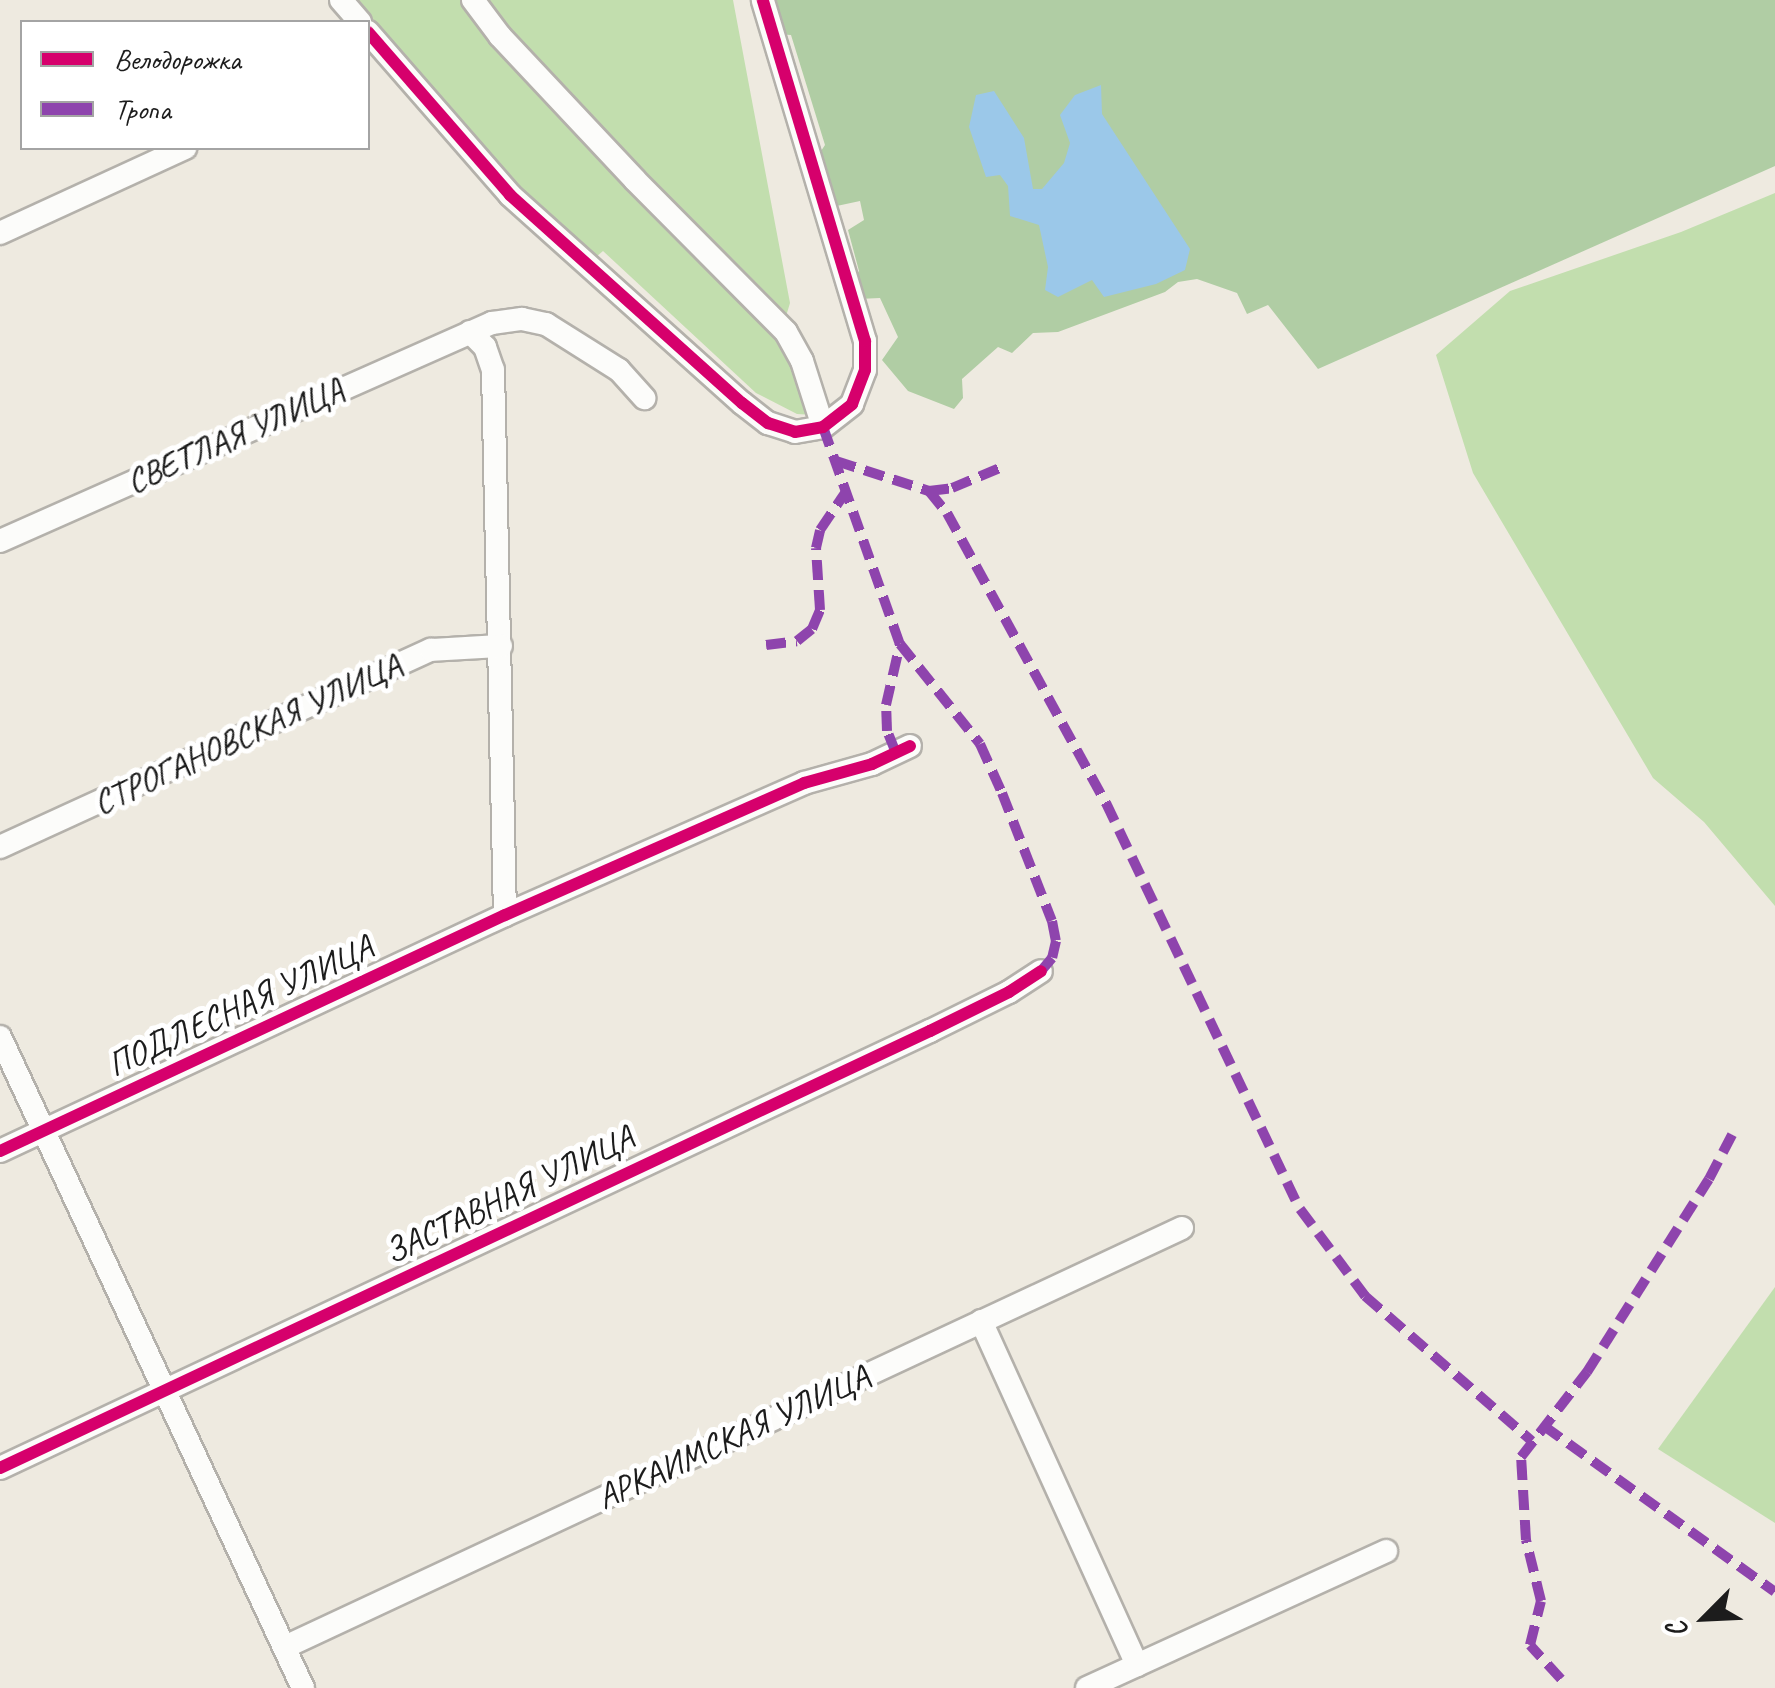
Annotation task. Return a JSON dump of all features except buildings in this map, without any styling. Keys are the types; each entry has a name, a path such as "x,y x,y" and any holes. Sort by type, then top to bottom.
{"street":[{"path":"342,0 358,20"},
{"path":"473,0 500,36 635,180 786,332 802,362 823,427"},
{"path":"370,34 510,195 742,403 768,423 795,432 823,427 852,404 865,370 866,341 763,0"},
{"path":"0,233 182,150"},
{"name":"СВЕТЛАЯ УЛИЦА","path":"0,541 470,332 522,318 546,324 620,370 644,398"},
{"path":"470,332 485,347 493,370 505,915"},
{"name":"СТРОГАНОВСКАЯ УЛИЦА","path":"0,846 431,650 501,646"},
{"name":"ПОДЛЕСНАЯ УЛИЦА","path":"0,1151 505,915 804,783 872,764 910,746"},
{"name":"ЗАСТАВНАЯ УЛИЦА","path":"0,1468 946,1023 1009,992 1040,971"},
{"path":"0,1037 304,1688"},
{"name":"АРКАИМСКАЯ УЛИЦА","path":"284,1646 1182,1228"},
{"path":"981,1321 1136,1665"},
{"path":"1087,1688 1386,1551"}],"green space":[{"path":"351,0 733,0 790,303 780,336 814,415 797,414 756,393 603,251 596,257 571,233 566,238 521,194"},
{"path":"766,0 1775,0 1775,166 1318,369 1268,305 1247,314 1237,293 1197,279 1178,282 1165,292 1058,332 1033,333 1012,353 998,347 962,379 963,398 954,409 908,391 882,360 898,337 880,298 858,299 853,280 859,271 848,230 864,220 860,201 832,207 817,157 825,145 791,35 776,34"},
{"path":"1775,193 1775,906 1704,822 1653,778 1473,473 1436,355 1510,291 1681,232"},
{"path":"1775,1287 1775,1523 1658,1449"}],"water":[{"path":"1101,85 1102,114 1190,249 1185,270 1156,284 1104,297 1092,280 1058,297 1045,290 1048,267 1039,225 1010,216 1008,186 1000,175 986,177 969,127 976,95 994,91 1024,138 1033,189 1042,189 1064,163 1070,143 1060,115 1075,95"}],"marked path":[{"path":"823,427 900,644 980,744 1002,793 1052,921 1056,941 1052,958 1041,971"},
{"path":"836,461 929,491 947,513 1106,803 1300,1209 1365,1296 1532,1441"},
{"path":"929,491 952,488 1002,467"},
{"path":"766,645 797,641 812,629 820,610 816,548 820,530 847,490"},
{"path":"896,753 887,731 886,705 900,644"},
{"path":"1561,1679 1530,1645 1541,1601 1526,1540 1521,1457 1587,1372 1709,1179 1735,1129"},
{"path":"1544,1426 1775,1592"}],"cycle path":[{"path":"370,34 510,195 742,403 768,423 795,432 823,427 852,404 865,370 865,341 763,0"},
{"path":"0,1151 505,915 804,783 872,764 910,746"},
{"path":"0,1468 930,1031 1009,992 1041,971"}]}
